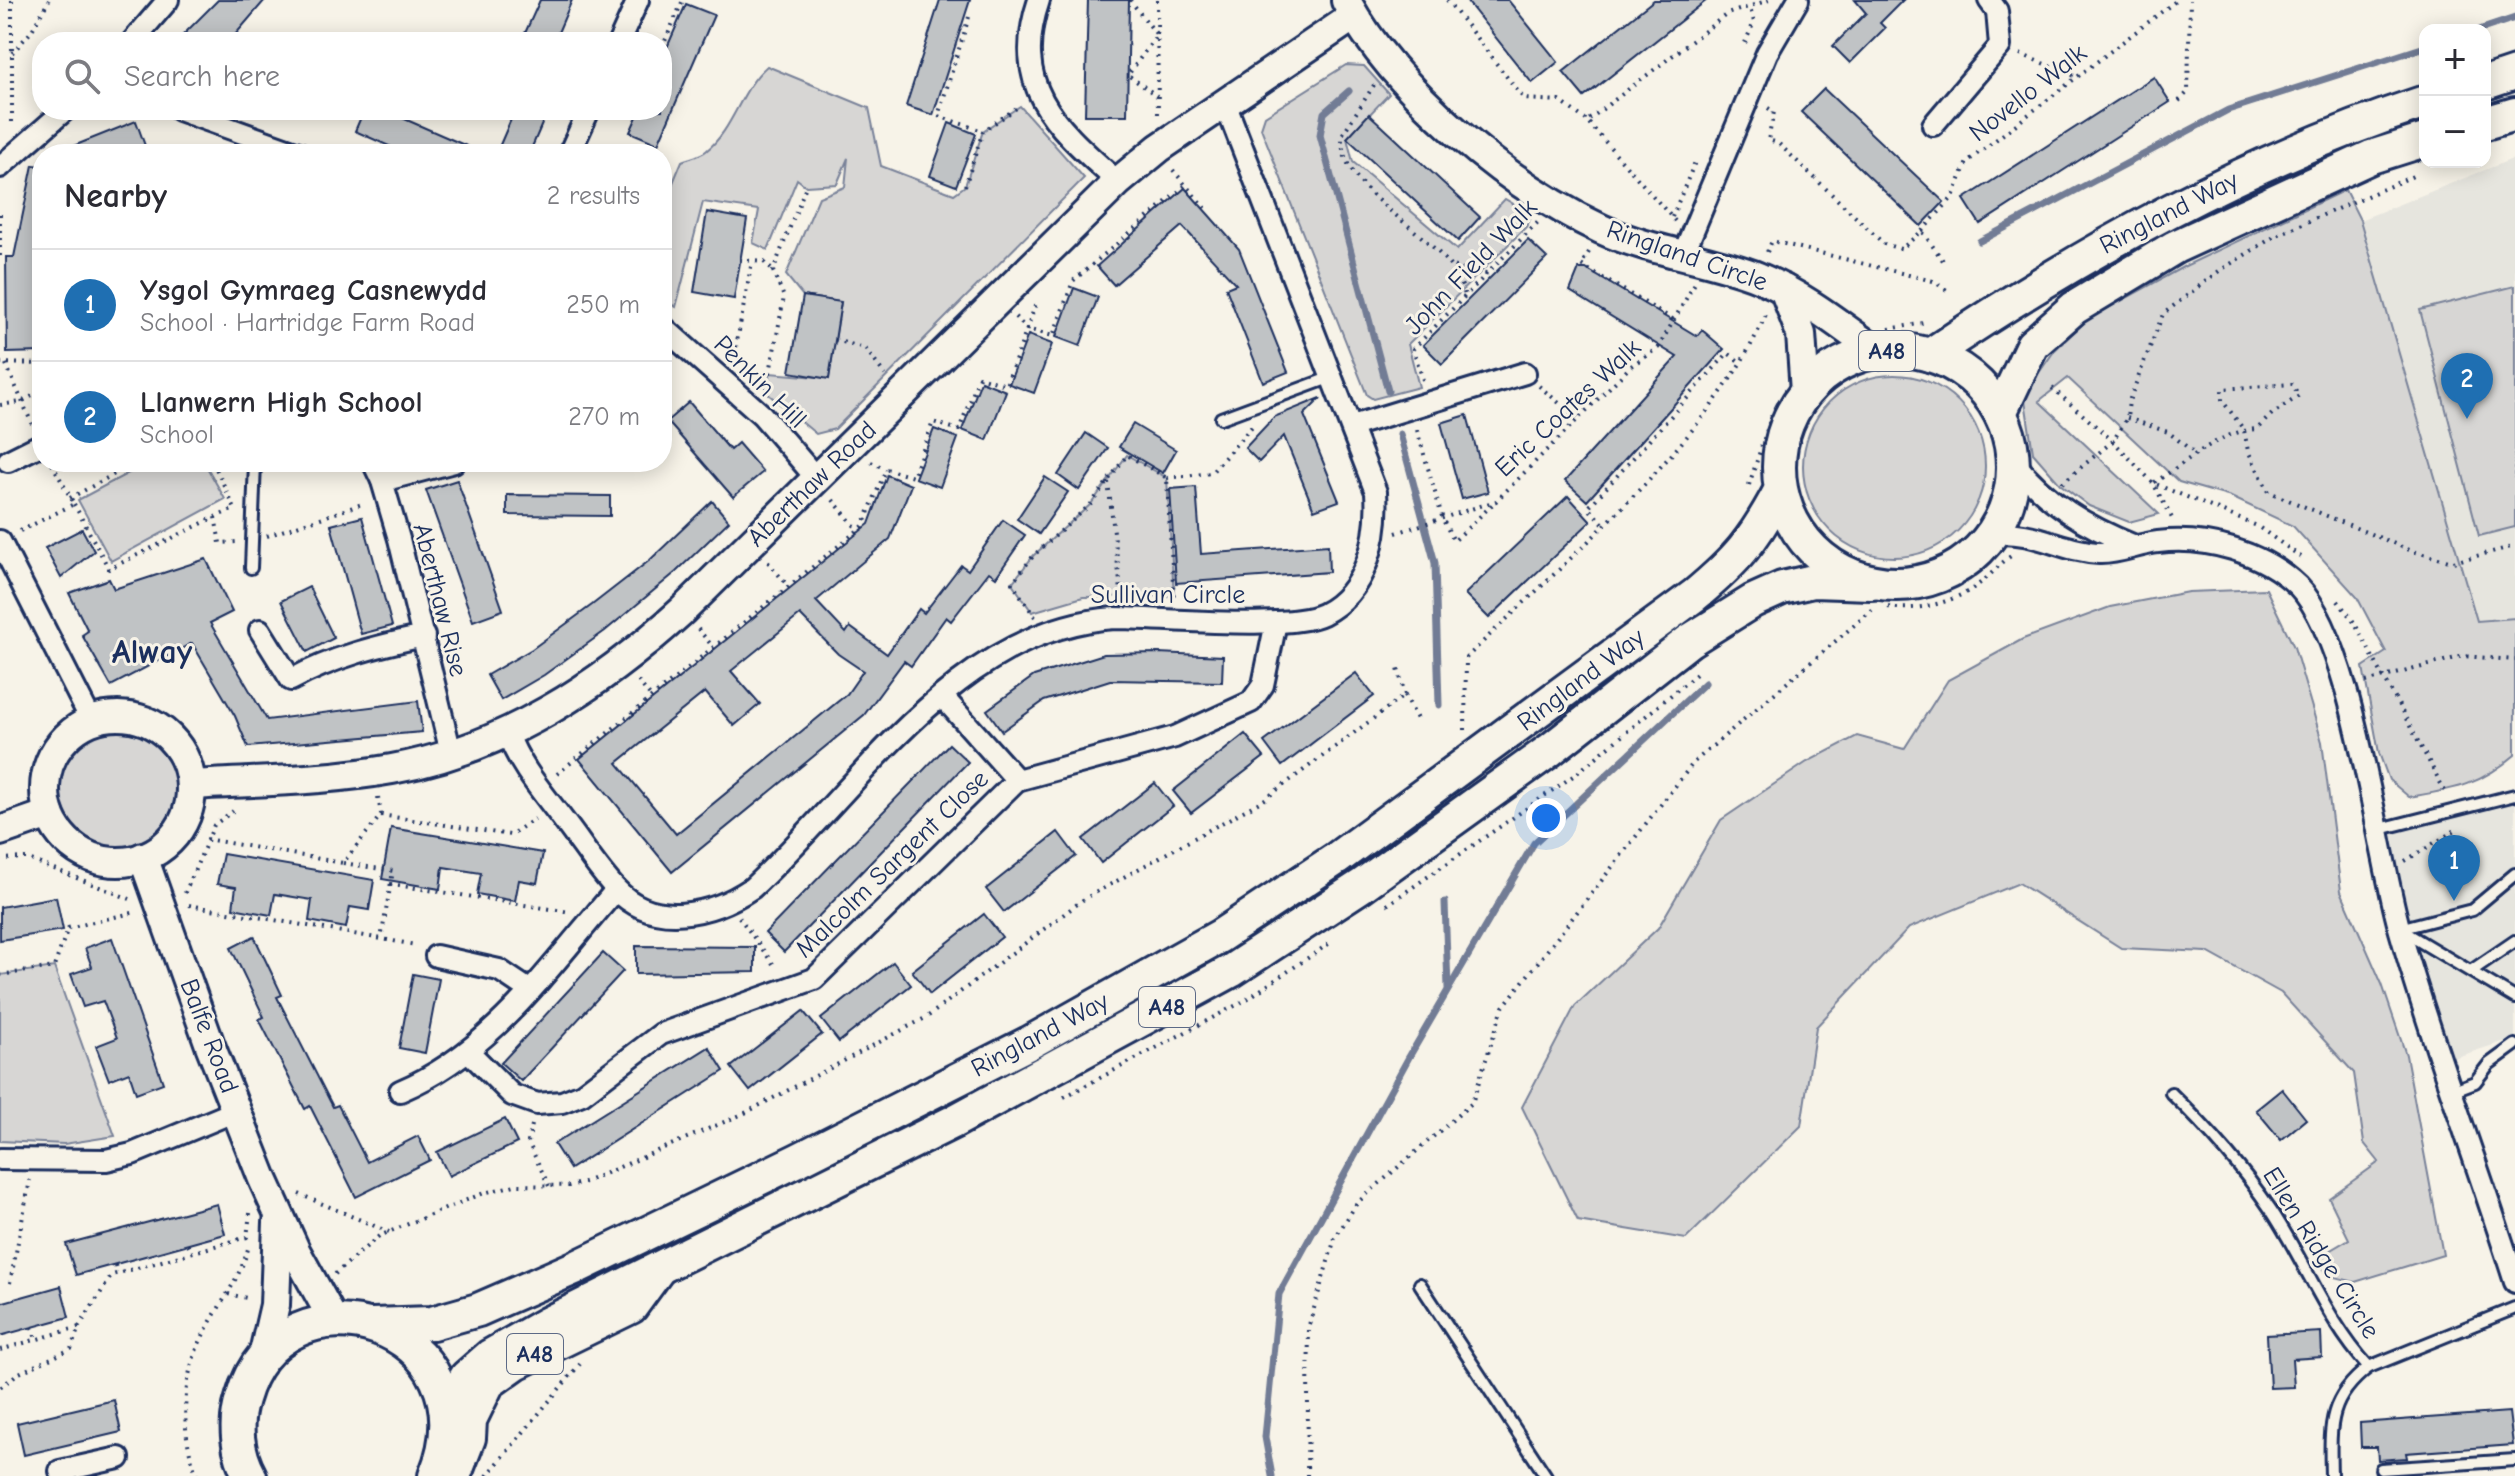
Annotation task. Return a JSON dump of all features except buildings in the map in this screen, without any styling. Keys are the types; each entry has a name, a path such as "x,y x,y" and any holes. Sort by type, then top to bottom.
{"main road":[{"path":"2491,81 2515,73"},
{"name":"Ringland Way","path":"1930,355 2043,279 2171,208 2364,122 2419,104"},
{"path":"2491,121 2515,114"},
{"name":"Ringland Way","path":"2000,413 2032,345 2074,308 2175,247 2371,157 2419,142"},
{"name":"Ringland Way","path":"448,1415 466,1377 490,1356 953,1122 1231,971 1361,886 1550,750 1689,641 1753,601 1782,588 1813,581 1905,585 1939,577 1969,560 1993,534 2009,499 2013,461 2000,413 1958,368 1930,355 1903,350 1876,351 1849,359 1796,390 1781,445 1780,491 1792,523 1812,551 1839,571 1871,583"},
{"name":"Ringland Way","path":"372,1325 432,1323 478,1310 579,1266 1029,1043 1220,936 1349,850 1695,595 1736,561 1759,532 1780,491"},
{"name":"Ringland Way","path":"454,1476 469,1438 470,1420 488,1383 516,1363 631,1307 660,1268"},
{"name":"Balfe Road","path":"250,1476 238,1443 238,1412 246,1383 263,1357 283,1339 307,1327 334,1321 372,1325 401,1338 424,1358 440,1385 448,1415 446,1450 435,1476"}],"street":[{"path":"141,32 168,0"},
{"path":"624,32 638,0"},
{"path":"1039,0 1033,17 1032,63 1037,95 1069,137 1118,182"},
{"path":"1933,125 2000,46 1997,11 1989,0"},
{"path":"1692,253 1749,95 1794,1"},
{"name":"Ringland Circle","path":"1350,8 1390,60 1461,139 1557,203 1602,229 1692,253 1771,283 1817,305 1876,351"},
{"name":"Aberthaw Road","path":"191,785 306,780 372,772 451,753 507,732 576,696 632,655 824,489 903,395 1118,182 1166,159 1225,103 1350,8"},
{"name":"Sullivan Circle","path":"507,732 518,759 616,890 642,908 674,915 728,903 768,873 942,696 985,661 1044,631 1089,619 1307,620 1335,607 1356,583 1368,562 1375,539 1376,492 1225,103"},
{"path":"6,162 54,120"},
{"path":"207,120 273,144"},
{"path":"574,144 584,120"},
{"name":"Ringland Circle","path":"1771,283 1801,334 1796,390"},
{"name":"Penkin Hill","path":"672,335 762,415 824,489"},
{"path":"1352,426 1525,373"},
{"path":"8,461 32,449"},
{"path":"2013,461 2032,485 2063,511 2089,528 2135,546"},
{"path":"381,479 411,472"},
{"name":"Aberthaw Rise","path":"381,479 424,636 451,753"},
{"path":"1993,534 2042,537 2100,553 2184,541 2224,546 2269,564 2299,587 2323,625 2345,688 2399,929 2515,1282"},
{"path":"6,538 91,720"},
{"name":"Malcolm Sargent Close","path":"537,1104 573,1099 661,1034 791,989 825,971 1017,780 1175,737 1241,708 1263,685 1276,622"},
{"path":"260,630 291,680 318,665 356,652 424,636"},
{"name":"Malcolm Sargent Close","path":"942,696 1017,780"},
{"path":"122,715 155,725 171,738 184,755 191,785 187,813 180,829 169,842 143,857 118,862 81,853 65,840 49,814 44,783 48,763 58,745 73,730 91,720 122,715"},
{"path":"0,831 49,814"},
{"name":"Balfe Road","path":"143,857 210,1045 238,1110 255,1190 264,1213 275,1305 263,1357"},
{"path":"400,1091 433,1078 470,1053 616,890"},
{"path":"431,951 499,970 529,990"},
{"path":"470,1053 501,1088 537,1104"},
{"path":"0,1159 106,1160 132,1154 238,1110"},
{"name":"Balfe Road","path":"264,1213 324,1285 334,1321"},
{"path":"54,1474 119,1458"}],"lane":[{"path":"1221,418 1333,376"},
{"path":"251,568 255,472"},
{"path":"2376,830 2515,795"},
{"path":"2399,929 2472,910 2515,874"},
{"path":"2399,929 2515,998"},
{"path":"2471,971 2515,941"},
{"path":"2451,1091 2475,1082 2489,1064 2515,1045"},
{"name":"Ellen Ridge Circle","path":"2171,1093 2236,1162 2271,1210 2350,1347 2369,1367"},
{"path":"1420,1284 1546,1476"},
{"path":"2331,1476 2330,1428 2339,1396 2369,1367 2515,1308"},
{"path":"2381,1469 2515,1460"}],"path":[{"path":"6,162 12,0"},
{"path":"12,53 31,32 49,0"},
{"path":"669,32 683,0"},
{"path":"1130,0 1157,35"},
{"path":"1157,0 1157,96 1166,159 1205,208"},
{"path":"1447,0 1524,99 1560,101 1587,121 1672,218 1692,253"},
{"path":"1587,121 1727,14 1769,0"},
{"name":"Novello Walk","path":"1922,231 1953,197 1967,162 2177,0"},
{"path":"2179,101 2188,92 2190,0"},
{"path":"1742,50 1754,22 1750,8"},
{"path":"969,17 938,116 983,131"},
{"path":"1157,35 1128,75 1157,96"},
{"path":"2000,46 2077,77"},
{"path":"1390,60 1344,130 1344,155 1352,172 1452,265 1469,273 1487,274"},
{"path":"965,186 983,131 1037,95"},
{"path":"1749,95 1774,112 1768,140 1778,143 1884,244 1901,249 1922,231 1944,262"},
{"path":"1672,218 1701,148"},
{"path":"1014,316 1027,329 1053,336 1073,281 1186,185"},
{"path":"773,271 806,186"},
{"name":"John Field Walk","path":"1420,405 1413,349 1557,203"},
{"path":"0,214 0,257"},
{"path":"1602,229 1581,265 1675,320"},
{"path":"1465,744 1466,658 1603,523 1693,427 1740,362 1765,317 1771,283 1772,241 1933,281 1950,292"},
{"name":"Eric Coates Walk","path":"1412,530 1496,501 1631,366 1658,348 1675,320 1692,253"},
{"path":"740,260 764,262 773,271 784,297 762,415"},
{"path":"729,385 752,261"},
{"path":"1452,265 1465,296"},
{"path":"1063,269 1073,281"},
{"path":"972,370 979,377 1006,385 1041,291"},
{"path":"1847,330 1858,319 1870,327 1890,329 1908,329 1933,320"},
{"path":"835,340 865,348 903,395"},
{"path":"1603,523 1588,508 1728,353 1740,362"},
{"path":"21,402 3,364 32,364"},
{"path":"1525,373 1577,418"},
{"path":"926,415 933,422 959,430 979,377"},
{"path":"2244,430 2257,429 2272,414 2299,396 2292,384 2222,389 2222,400 2244,430 2248,451 2269,492 2412,551 2453,562 2515,546"},
{"path":"2052,388 2113,441 2153,483 2184,541"},
{"path":"1746,496 1773,411 1796,390"},
{"path":"0,405 21,402 32,396"},
{"path":"1032,612 1012,583 1034,555 1091,504 1127,455 1167,478 1211,473 1278,397"},
{"path":"1420,405 1443,520 1454,541 1496,501"},
{"path":"2127,418 2168,432 2196,454"},
{"path":"868,461 913,477 933,422"},
{"path":"381,815 510,835 518,833 546,796 651,697 858,530 866,521 886,469"},
{"path":"56,472 109,569 235,509 218,472"},
{"path":"70,498 118,472"},
{"path":"1167,478 1175,619"},
{"path":"215,517 220,543 252,541 381,479"},
{"path":"1108,482 1124,618"},
{"path":"824,489 858,530"},
{"path":"6,538 74,504"},
{"path":"767,560 789,586"},
{"path":"1307,1476 1309,1325 1335,1238 1357,1203 1472,1103 1503,1007 1694,762 1905,585"},
{"path":"698,629 713,647"},
{"path":"2345,688 2463,656 2515,660"},
{"path":"1397,665 1405,695 1417,719"},
{"path":"638,681 651,697"},
{"path":"324,1285 379,1236 484,1193 515,1185 549,1186 585,1182 745,1113 927,1017 1084,899 1265,799 1405,695"},
{"path":"367,799 390,794"},
{"path":"343,863 381,815 378,797"},
{"path":"246,809 218,819 186,884 184,904 381,939 431,951"},
{"path":"206,839 393,871 381,939"},
{"path":"0,859 26,858 132,900 142,925"},
{"path":"390,884 575,913"},
{"path":"728,903 791,989"},
{"path":"0,975 54,967 68,928 138,912"},
{"path":"537,1104 528,1142 549,1186"},
{"path":"10,1283 33,1160"},
{"path":"255,1190 389,1232"},
{"path":"197,1476 190,1458 184,1393 199,1344 246,1259 250,1240 264,1213 255,1190"},
{"path":"0,1388 17,1374 71,1349 79,1327 112,1275 247,1237 264,1213"},
{"path":"188,1245 192,1252"},
{"path":"115,1265 117,1273"},
{"path":"228,1294 275,1305"},
{"path":"32,1327 36,1339"},
{"path":"0,1350 79,1327"}],"shaded area":[{"path":"1346,65 1364,66 1389,94 1347,138 1353,162 1457,250 1505,199 1532,215 1526,227 1408,344 1419,387 1373,399 1367,395 1261,128 1265,116"},
{"path":"767,66 869,108 881,166 954,194 965,186 983,131 1020,106 1084,178 835,429 816,434 767,393 770,373 829,378 841,302 803,296 786,275 819,197 845,187 848,158 837,184 806,186 797,179 768,250 753,243 759,210 703,202 676,307 672,305 672,185 682,161 704,153 724,132 758,75"},
{"path":"2515,158 2515,618 2477,622 2360,220"},
{"path":"2345,190 2360,220 2477,621 2515,618 2515,755 2490,774 2466,785 2409,797 2389,780 2379,753 2363,667 2386,652 2357,597 2293,526 2231,497 2179,482 2068,378 2039,401 2159,514 2129,522 2089,506 2060,484 2033,453 2024,394 2055,350 2088,319 2183,267"},
{"path":"2515,286 2515,527 2479,536 2420,310"},
{"path":"1894,375 1929,382 1958,402 1978,431 1985,466 1978,501 1958,530 1929,550 1894,557 1859,550 1830,530 1810,501 1803,466 1810,431 1830,402 1859,382"},
{"path":"1127,455 1167,478 1174,596 1083,597 1032,612 1012,583 1034,555 1091,504"},
{"path":"130,472 210,472 225,499 111,561 78,500"},
{"path":"2266,589 2294,647 2322,742 2341,891 2382,984 2406,1055 2443,1255 2355,1282 2326,1275 2317,1258 2349,1239 2329,1198 2379,1162 2364,1143 2354,1073 2281,993 2207,952 2121,948 2019,883 1909,928 1816,1027 1801,1126 1686,1239 1578,1221 1522,1107 1575,1006 1658,928 1721,820 1807,762 1857,736 1904,749 1948,680 2023,639 2110,607 2188,592"},
{"path":"118,730 140,735 160,747 172,767 177,789 172,811 160,831 140,843 118,848 96,843 76,831 64,811 59,789 64,767 76,747 96,735"},
{"path":"2515,795 2515,1038 2441,1062 2376,831"},
{"path":"54,967 115,1136 64,1144 0,1141 0,975"}],"waterway":[{"path":"2491,26 2515,18"},
{"path":"1980,241 2228,110 2419,49"},
{"path":"1349,91 1324,113 1320,135 1388,391"},
{"path":"1400,434 1435,563 1439,705"},
{"path":"1272,1476 1265,1437 1279,1294 1409,1057 1534,843 1705,683"},
{"path":"1445,902 1448,988"}],"place":[{"name":"Llanwern High School","path":"2467,419"},
{"name":"Ysgol Gymraeg Casnewydd","path":"2454,901"}],"district":[{"name":"Alway","path":"152,652"}]}
